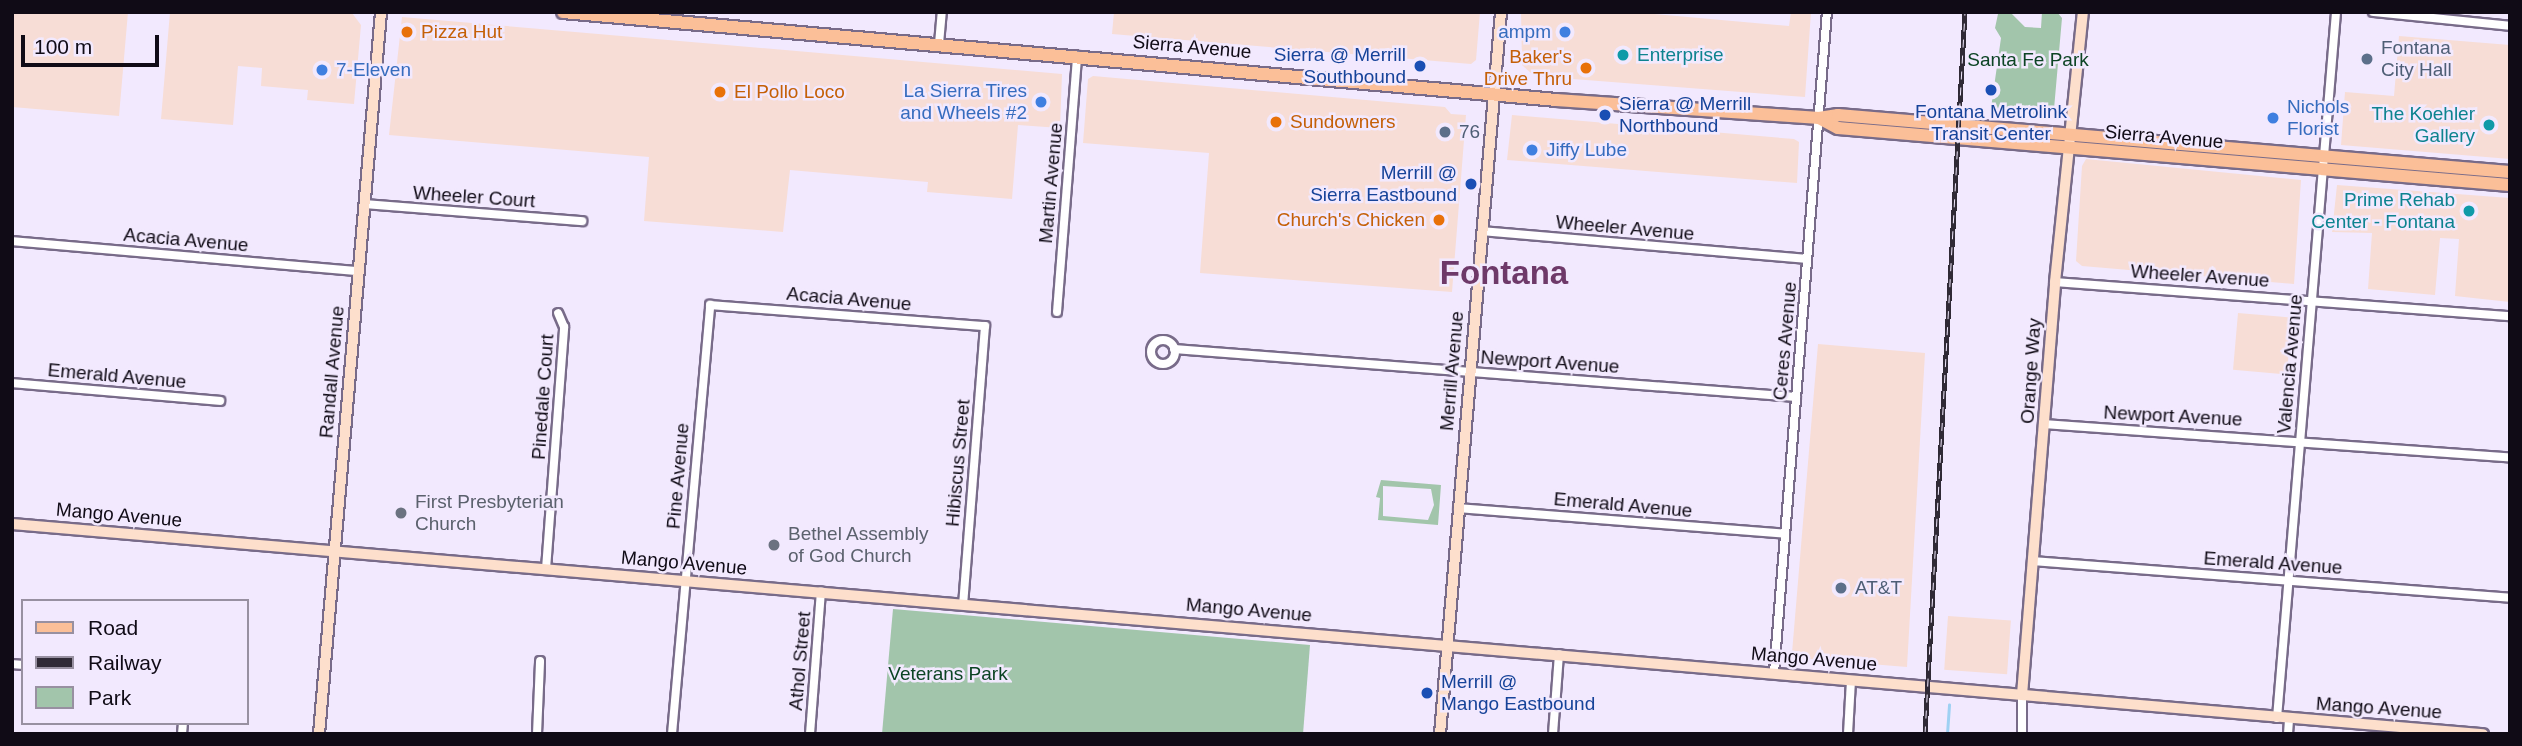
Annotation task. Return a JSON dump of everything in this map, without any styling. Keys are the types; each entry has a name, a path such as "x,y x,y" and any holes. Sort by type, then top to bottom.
{"main road":[{"name":"Sierra Avenue","path":"563,12 1495,93 1819,118 1838,115 2071,142 2323,163 2510,185"},
{"name":"Sierra Avenue","path":"2323,163 2510,172"}],"street":[{"name":"Randall Avenue","path":"319,734 380,12"},
{"path":"939,44 942,12"},
{"name":"Merrill Avenue","path":"1440,734 1502,12"},
{"name":"Ceres Avenue","path":"1774,673 1827,12"},
{"name":"Orange Way","path":"2022,734 2022,695 2055,282 2083,12"},
{"name":"Valencia Avenue","path":"2288,734 2283,718 2289,580 2336,12"},
{"path":"2372,12 2510,26"},
{"name":"Martin Avenue","path":"1057,312 1077,56"},
{"name":"Wheeler Court","path":"365,204 582,221"},
{"name":"Wheeler Avenue","path":"1482,231 1807,259"},
{"name":"Acacia Avenue","path":"12,241 358,271"},
{"name":"Wheeler Avenue","path":"2055,282 2510,316"},
{"name":"Acacia Avenue","path":"710,305 985,326"},
{"name":"Pine Avenue","path":"672,734 710,305"},
{"name":"Pinedale Court","path":"546,569 564,327 558,313"},
{"name":"Hibiscus Street","path":"963,603 985,326"},
{"name":"Newport Avenue","path":"1174,349 1796,397"},
{"name":"Emerald Avenue","path":"12,383 220,401"},
{"name":"Newport Avenue","path":"2044,424 2300,439 2510,457"},
{"name":"Emerald Avenue","path":"1458,508 1785,534"},
{"name":"Mango Avenue","path":"12,524 2483,734"},
{"name":"Emerald Avenue","path":"2033,561 2510,598"},
{"name":"Athol Street","path":"810,734 821,591"},
{"path":"1553,734 1559,654"},
{"path":"537,734 543,678 540,661"},
{"path":"1847,734 1851,680"}],"shaded area":[{"path":"12,12 128,12 119,116 12,107"},
{"path":"170,12 352,13 361,25 354,104 307,100 308,90 261,86 262,68 238,66 233,125 161,119"},
{"path":"1114,12 1480,12 1476,60 1471,64 1112,34"},
{"path":"1521,12 1632,12 1789,26 1791,12 1811,12 1805,97 1534,76 1522,65"},
{"path":"402,17 1062,74 1060,128 1018,125 1012,199 927,192 928,182 790,170 783,232 644,221 649,157 389,135"},
{"path":"2399,36 2510,45 2510,159 2341,145 2345,92 2394,96"},
{"path":"1093,76 1445,107 1451,114 1466,115 1452,292 1200,273 1209,153 1083,143 1088,79"},
{"path":"1512,115 1794,139 1799,142 1797,183 1507,160"},
{"path":"2086,159 2301,180 2294,284 2082,266 2076,261 2082,166"},
{"path":"2337,185 2510,198 2510,302 2455,296 2459,239 2440,238 2435,295 2368,289 2372,233 2332,232"},
{"path":"2238,313 2292,318 2287,374 2233,370"},
{"path":"1818,344 1925,353 1907,667 1797,658 1792,653"},
{"path":"1948,616 2011,620 2007,674 1944,670"}],"green space":[{"name":"Santa Fe Park","path":"2010,12 2025,27 2041,28 2042,12 2057,12 2062,18 2054,109 2049,119 1996,115 1991,108 2001,38 1995,28 1998,14"},
{"path":"1381,480 1441,485 1438,525 1378,520 1380,498 1376,497","holes":["1383,486 1431,489 1434,505 1428,520 1383,516"]},
{"name":"Veterans Park","path":"893,609 1310,645 1303,734 882,734"}],"waterway":[{"path":"1947,734 1949,705"}],"railway":[{"path":"1925,734 1965,12"}],"place":[{"name":"Pizza Hut","path":"407,32"},
{"name":"ampm","path":"1565,32"},
{"name":"Enterprise","path":"1623,55"},
{"name":"Fontana City Hall","path":"2367,59"},
{"name":"Sierra @ Merrill Southbound","path":"1420,66"},
{"name":"Baker's Drive Thru","path":"1586,68"},
{"name":"7-Eleven","path":"322,70"},
{"name":"Fontana Metrolink Transit Center","path":"1991,90"},
{"name":"El Pollo Loco","path":"720,92"},
{"name":"La Sierra Tires and Wheels #2","path":"1041,102"},
{"name":"Sierra @ Merrill Northbound","path":"1605,115"},
{"name":"Nichols Florist","path":"2273,118"},
{"name":"Sundowners","path":"1276,122"},
{"name":"The Koehler Gallery","path":"2489,125"},
{"name":"76","path":"1445,132"},
{"name":"Jiffy Lube","path":"1532,150"},
{"name":"Merrill @ Sierra Eastbound","path":"1471,184"},
{"name":"Prime Rehab Center - Fontana","path":"2469,211"},
{"name":"Church's Chicken","path":"1439,220"},
{"name":"First Presbyterian Church","path":"401,513"},
{"name":"Bethel Assembly of God Church","path":"774,545"},
{"name":"AT&T","path":"1841,588"},
{"name":"Merrill @ Mango Eastbound","path":"1427,693"}],"district":[{"name":"Fontana","path":"1504,273"}]}
